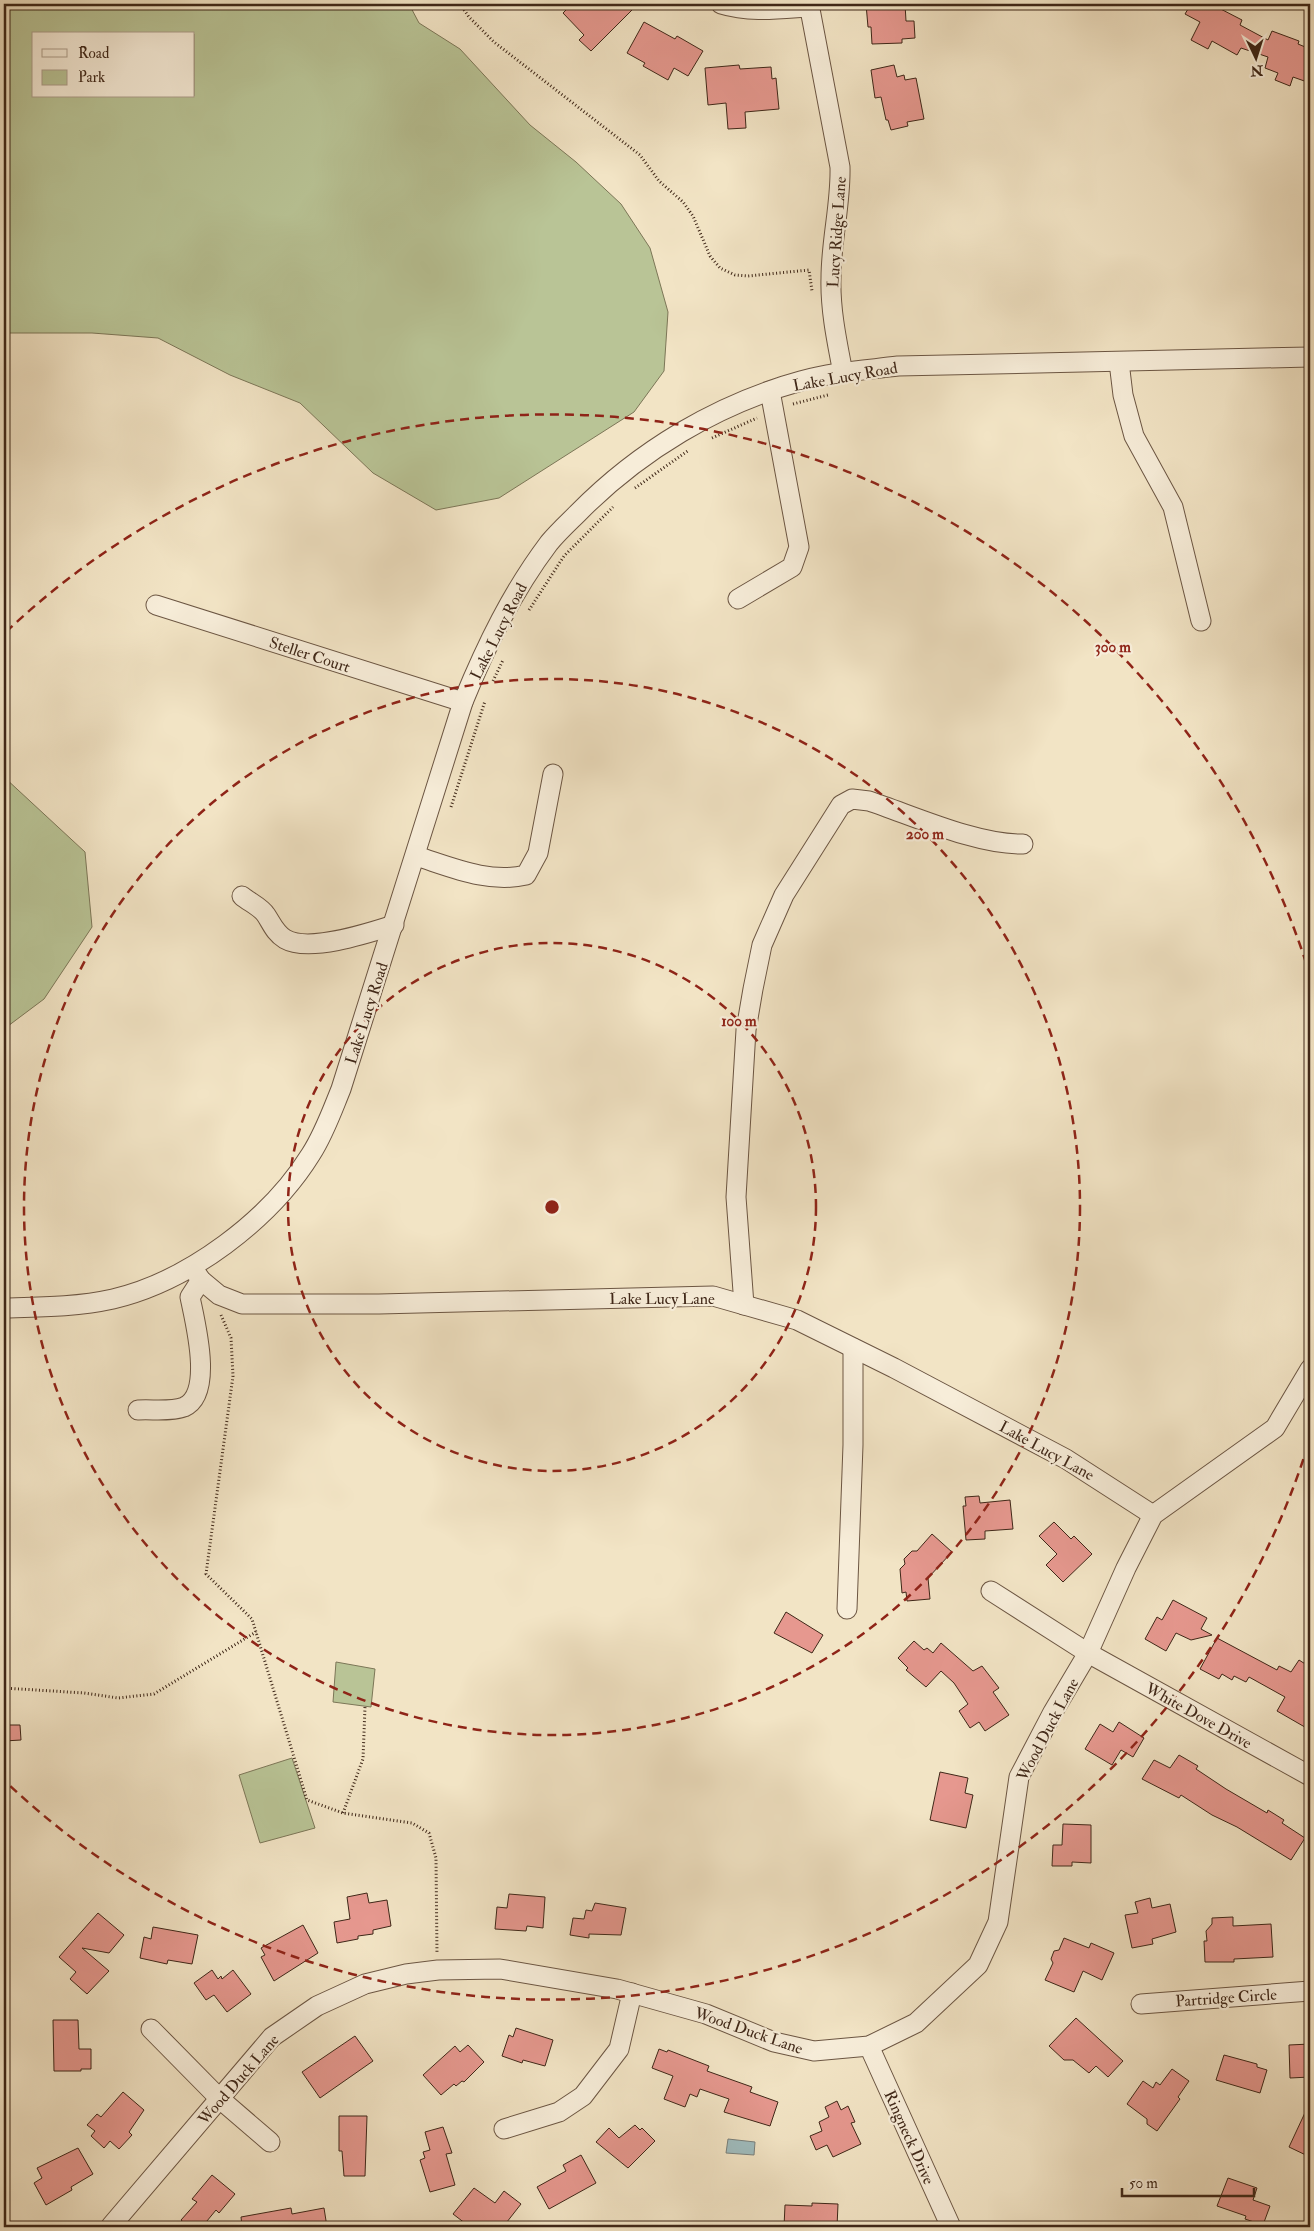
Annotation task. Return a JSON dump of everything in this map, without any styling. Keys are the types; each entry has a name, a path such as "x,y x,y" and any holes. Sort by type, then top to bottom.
{"street":[{"path":"720,4 737,9 760,10 809,6"},
{"name":"Lucy Ridge Lane","path":"809,6 840,167 841,192 831,278 834,322 834,374"},
{"name":"Lake Lucy Road","path":"4,1308 81,1304 114,1298 196,1273 228,1242 259,1216 285,1189 311,1154 328,1122 341,1089 463,702 486,648 514,595 550,541 590,501 634,464 678,434 726,408 802,380 834,374 898,366 1310,357"},
{"path":"1118,362 1123,394 1134,436 1173,507 1201,621"},
{"path":"738,599 792,567 799,547 770,391"},
{"name":"Steller Court","path":"156,606 463,702"},
{"path":"416,856 497,878 513,878 526,874 538,853 553,774"},
{"path":"744,1305 736,1196 746,1030 762,945 784,895 841,805 852,799 870,801 969,835 1004,844 1023,844"},
{"path":"242,896 265,913 276,932 286,940 302,943 346,940 394,925"},
{"path":"138,1410 175,1409 185,1406 194,1399 199,1381 200,1362 198,1337 190,1298 196,1273"},
{"name":"Lake Lucy Lane","path":"196,1273 219,1294 242,1304 379,1304 713,1296 797,1320 1066,1459 1153,1515"},
{"path":"847,1609 853,1445 853,1348"},
{"path":"1153,1515 1275,1428 1310,1369"},
{"name":"Wood Duck Lane","path":"111,2226 272,2037 316,2006 365,1984 406,1974 438,1970 500,1970 632,1993 706,2014 774,2042 814,2051 869,2046 916,2023 978,1966 998,1922 1019,1777 1053,1712 1088,1653 1126,1568 1153,1515"},
{"name":"White Dove Drive","path":"991,1591 1088,1653 1310,1776"},
{"name":"Partridge Circle","path":"1141,2004 1310,1991"},
{"path":"504,2129 559,2112 583,2096 619,2049 632,1993"},
{"path":"151,2029 220,2099 270,2142"},
{"name":"Ringneck Drive","path":"869,2046 951,2227"}],"path":[{"path":"460,4 468,17 494,42 640,155 659,182 683,202 693,216 710,256 720,268 735,275 809,270 813,299"},
{"path":"708,439 774,410 831,394 834,374"},
{"path":"632,490 693,448"},
{"path":"524,616 564,556 618,502"},
{"path":"493,682 504,657"},
{"path":"448,816 485,699"},
{"path":"219,1294 220,1311 231,1338 233,1376 206,1574 252,1619 307,1800 343,1813 412,1824 429,1833 436,1858 438,1970"},
{"path":"4,1688 84,1693 118,1698 154,1694 256,1632"},
{"path":"343,1813 363,1759 365,1707"}],"green space":[{"path":"4,4 409,4 419,23 460,49 530,125 576,162 621,204 650,248 668,312 664,371 634,412 499,498 436,510 373,473 300,403 230,375 158,338 92,333 4,333"},
{"path":"4,777 85,852 92,927 44,999 4,1029"},
{"path":"336,1662 375,1669 371,1707 333,1702"},
{"path":"292,1758 315,1828 260,1843 239,1775"}],"water":[{"path":"728,2139 755,2142 754,2155 726,2153"}],"building":[{"path":"572,4 638,4 591,51 579,40 584,35 563,13"},
{"path":"866,4 905,4 906,21 914,21 915,38 902,39 902,43 872,44 871,27 868,27"},
{"path":"1191,4 1211,4 1242,20 1240,25 1268,40 1272,31 1299,41 1298,44 1310,49 1310,83 1293,77 1290,86 1275,80 1278,73 1265,68 1268,57 1241,48 1237,55 1212,41 1208,49 1191,40 1200,22 1185,14"},
{"path":"644,22 675,39 677,36 703,51 688,76 674,68 668,80 643,66 645,63 627,53"},
{"path":"739,65 740,69 771,67 772,79 776,78 779,109 745,112 746,128 728,129 726,103 708,105 705,68"},
{"path":"894,65 897,77 904,75 905,80 916,78 924,119 907,122 908,126 891,130 888,120 886,120 881,97 875,98 871,70"},
{"path":"979,1496 980,1503 1010,1500 1013,1529 985,1531 985,1539 966,1540 963,1506 966,1506 965,1497"},
{"path":"1054,1522 1071,1539 1074,1536 1092,1554 1063,1582 1046,1565 1057,1554 1039,1536"},
{"path":"932,1534 952,1552 928,1578 930,1599 907,1601 906,1592 902,1593 900,1569 905,1564 904,1559 912,1551 917,1551"},
{"path":"1173,1600 1207,1618 1201,1629 1212,1635 1191,1640 1176,1633 1166,1651 1145,1639 1157,1617 1162,1620"},
{"path":"786,1612 823,1635 812,1653 774,1633"},
{"path":"1217,1638 1277,1670 1279,1666 1291,1672 1299,1660 1310,1667 1310,1730 1277,1711 1285,1697 1249,1677 1246,1682 1234,1676 1232,1680 1222,1674 1219,1679 1200,1669"},
{"path":"914,1641 924,1650 927,1648 933,1653 941,1643 973,1671 982,1666 999,1688 993,1692 1009,1715 985,1731 979,1722 970,1728 959,1711 968,1704 954,1683 941,1671 926,1687 906,1670 908,1668 898,1658"},
{"path":"1119,1722 1144,1738 1133,1757 1121,1750 1112,1765 1085,1749 1100,1724 1113,1732"},
{"path":"4,1725 20,1725 21,1740 4,1741"},
{"path":"1179,1755 1198,1766 1196,1769 1226,1789 1267,1813 1268,1810 1284,1820 1282,1823 1305,1838 1291,1860 1181,1795 1179,1798 1142,1779 1154,1760 1170,1768"},
{"path":"940,1772 968,1778 965,1793 973,1795 966,1828 930,1820"},
{"path":"1063,1824 1091,1825 1091,1863 1072,1862 1072,1866 1052,1866 1053,1845 1062,1845"},
{"path":"367,1893 369,1903 387,1900 391,1926 373,1930 373,1934 358,1936 358,1939 337,1943 334,1922 350,1919 347,1897"},
{"path":"509,1894 545,1897 543,1928 527,1926 526,1931 495,1929 497,1907 507,1908"},
{"path":"1150,1898 1152,1908 1170,1904 1176,1932 1152,1939 1153,1944 1132,1948 1125,1915 1138,1913 1135,1902"},
{"path":"595,1903 626,1908 621,1935 589,1934 589,1938 570,1935 573,1918 584,1919 586,1910 592,1911"},
{"path":"98,1913 124,1935 109,1953 82,1948 109,1971 87,1994 70,1979 76,1972 59,1957"},
{"path":"1233,1917 1233,1926 1271,1924 1273,1957 1234,1959 1234,1962 1205,1962 1204,1941 1207,1941 1206,1931 1212,1924 1212,1918"},
{"path":"303,1925 318,1953 274,1981 261,1957 265,1955 261,1948"},
{"path":"153,1927 198,1935 192,1964 168,1960 167,1964 140,1958 144,1937 151,1939"},
{"path":"1064,1938 1089,1948 1091,1943 1114,1953 1102,1980 1083,1971 1074,1992 1045,1980 1053,1963 1051,1959 1054,1951 1059,1950"},
{"path":"212,1970 218,1979 221,1976 222,1979 233,1970 251,1994 227,2012 214,1995 206,2000 194,1983"},
{"path":"1076,2018 1123,2061 1108,2077 1096,2066 1089,2073 1073,2060 1064,2060 1049,2046"},
{"path":"53,2020 78,2020 79,2049 91,2049 91,2069 54,2071"},
{"path":"516,2028 553,2040 545,2066 523,2060 522,2063 502,2056 509,2035 513,2037"},
{"path":"355,2036 373,2061 320,2098 302,2072"},
{"path":"1310,2044 1310,2077 1290,2078 1289,2045"},
{"path":"468,2045 484,2062 464,2082 462,2081 456,2086 454,2084 441,2095 423,2075 455,2046 460,2052"},
{"path":"659,2049 667,2052 668,2050 709,2066 707,2071 752,2087 750,2092 778,2102 770,2126 724,2112 729,2099 700,2089 697,2097 690,2094 685,2107 664,2099 673,2076 652,2068"},
{"path":"1224,2055 1257,2064 1257,2067 1267,2070 1260,2093 1216,2080"},
{"path":"1172,2069 1189,2081 1178,2097 1180,2099 1157,2131 1147,2124 1147,2119 1127,2104 1143,2081 1153,2088 1156,2082 1160,2085"},
{"path":"123,2092 144,2110 129,2132 132,2135 119,2149 110,2141 104,2148 91,2136 95,2131 87,2125 97,2114 101,2117"},
{"path":"837,2101 841,2110 848,2106 855,2122 851,2123 861,2144 833,2157 827,2145 816,2150 810,2136 822,2131 819,2122 829,2117 825,2107"},
{"path":"1310,2102 1310,2157 1289,2147"},
{"path":"339,2116 367,2116 365,2176 344,2176 342,2151 339,2151"},
{"path":"635,2125 640,2130 642,2128 655,2141 628,2168 596,2142 609,2128 619,2138"},
{"path":"443,2127 452,2153 446,2154 455,2185 430,2192 420,2160 425,2158 423,2152 430,2150 425,2132"},
{"path":"78,2148 93,2174 71,2187 72,2190 46,2205 34,2183 42,2178 37,2168"},
{"path":"581,2155 596,2183 549,2209 537,2187 566,2171 563,2165"},
{"path":"212,2175 235,2194 219,2213 216,2210 202,2227 189,2227 181,2220 197,2202 192,2199"},
{"path":"1228,2178 1257,2188 1253,2200 1270,2206 1263,2225 1245,2219 1246,2216 1217,2206"},
{"path":"474,2188 495,2203 504,2191 521,2204 503,2227 470,2227 453,2214"},
{"path":"812,2203 838,2204 837,2227 784,2227 785,2205 812,2206"},
{"path":"291,2208 292,2214 324,2208 327,2227 242,2227 241,2217"}]}
